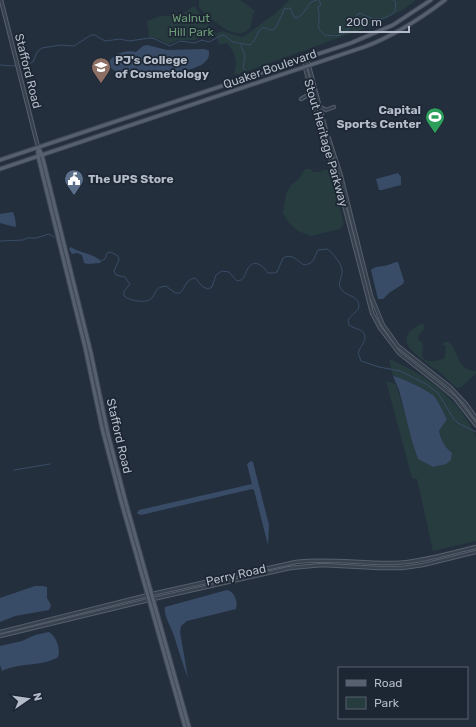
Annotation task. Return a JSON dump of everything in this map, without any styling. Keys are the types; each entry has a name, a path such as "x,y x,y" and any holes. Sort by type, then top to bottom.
{"main road":[{"name":"Quaker Boulevard","path":"0,160 376,33 405,18 431,0"},
{"name":"Quaker Boulevard","path":"0,169 364,47 389,37 412,24 446,0"},
{"name":"Stafford Road","path":"38,147 42,155 91,353 119,477 185,727"},
{"name":"Stafford Road","path":"38,147 38,156 116,481 150,595"},
{"name":"Stafford Road","path":"151,600 189,727"}],"street":[{"name":"Stafford Road","path":"1,0 38,147"},
{"name":"Stout Heritage Parkway","path":"305,58 309,66 329,141 341,176 372,296 383,325 398,346 450,387 466,404 476,418"},
{"name":"Stout Heritage Parkway","path":"305,58 305,67 311,90 337,178 372,313 388,340 399,353 437,382 454,398 476,426"},
{"path":"301,99 308,95 311,90"},
{"path":"320,107 326,110 334,107"},
{"name":"Perry Road","path":"0,632 150,595 302,561 334,560 402,563 413,562 476,547"},
{"name":"Perry Road","path":"0,636 290,568 310,565 328,565 402,568 423,565 476,552"}],"green space":[{"path":"199,0 240,0 255,11 249,29 243,33 237,33 231,32 224,28 202,11 199,7"},
{"name":"Walnut Hill Park","path":"289,0 416,0 401,11 366,28 239,74 234,74 236,61 232,51 227,43 219,45 216,35 212,38 202,37 195,40 178,40 168,44 159,39 149,37 147,21 160,16 179,16 194,6 216,34 222,31 243,37 276,13"},
{"path":"305,169 310,169 314,172 327,170 331,173 344,224 340,229 311,236 298,231 289,223 283,213 286,194 291,185 299,179"},
{"path":"423,324 425,328 418,336 418,339 423,344 422,356 424,359 431,361 443,359 445,356 446,346 443,345 444,342 449,342 462,364 470,370 476,371 476,374 461,387 457,388 410,348 407,343 407,337 411,330"},
{"path":"389,359 428,380 452,400 470,424 476,437 476,541 433,551 417,479 412,478 386,381 396,384 418,459 433,467 452,453 443,443 439,431 447,419 434,396 415,384 393,376"}],"water":[{"path":"147,45 167,50 205,49 209,51 209,55 206,61 198,66 178,72 131,74 117,72 109,67 110,60 119,53 129,51 136,52 143,46"},
{"path":"398,173 401,177 401,185 379,190 376,179"},
{"path":"13,212 15,227 0,223 0,214"},
{"path":"71,247 97,258 101,261 100,263 84,263 82,255 77,253 72,254 69,249"},
{"path":"398,262 404,281 403,284 383,299 378,299 371,270 373,268"},
{"path":"393,376 426,391 434,396 438,401 447,419 439,431 442,440 452,453 451,460 446,464 433,467 418,459 399,390"},
{"path":"251,461 253,462 269,525 268,545 254,490 252,489 141,515 137,513 139,510 252,484 247,464"},
{"path":"35,586 47,587 47,598 51,605 49,610 15,616 0,622 0,598"},
{"path":"227,590 232,593 235,598 237,603 236,609 187,621 181,626 180,632 188,678 167,618 165,607"},
{"path":"49,632 54,636 57,643 59,650 58,657 45,662 16,666 2,671 0,665 0,646 22,641 35,635"}],"waterway":[{"path":"20,66 33,62 37,52 42,48 60,45 74,46 91,35 95,35 105,41 120,39 129,41 150,38 170,46 180,41 195,43 202,40 209,42 222,35 233,42 250,45 262,28 269,30 275,29 284,9 290,8 294,17 296,18 303,14 311,2 317,0"},
{"path":"319,0 321,5 318,7 319,29 325,35 333,36 346,32 358,14 361,13 374,19 387,17 395,11 396,2 393,0"},
{"path":"241,45 245,56 243,68 245,70"},
{"path":"0,65 16,66"},
{"path":"0,241 23,240 49,234 54,237"},
{"path":"101,261 105,259 107,253 111,252 118,256 119,260 114,271 116,275 125,277 130,284 124,291 124,296 134,300 146,301 150,300 158,289 166,286 175,293 180,293 187,282 195,278 203,287 208,289 212,287 216,275 222,271 229,272 237,281 243,279 247,270 255,263 264,268 268,273 277,272 283,258 289,256 304,265 308,264 313,260 318,250 327,249 335,256 341,266 342,272 340,285 342,290 354,297 358,302 358,310 348,320 349,325 360,330 365,335 364,341 358,353 361,361 379,367 400,371 426,384 438,393 453,418 458,423 476,432"},
{"path":"14,470 50,464"}],"place":[{"name":"PJ's College of Cosmetology","path":"101,84"},
{"name":"Capital Sports Center","path":"435,134"},
{"name":"The UPS Store","path":"74,196"}]}
